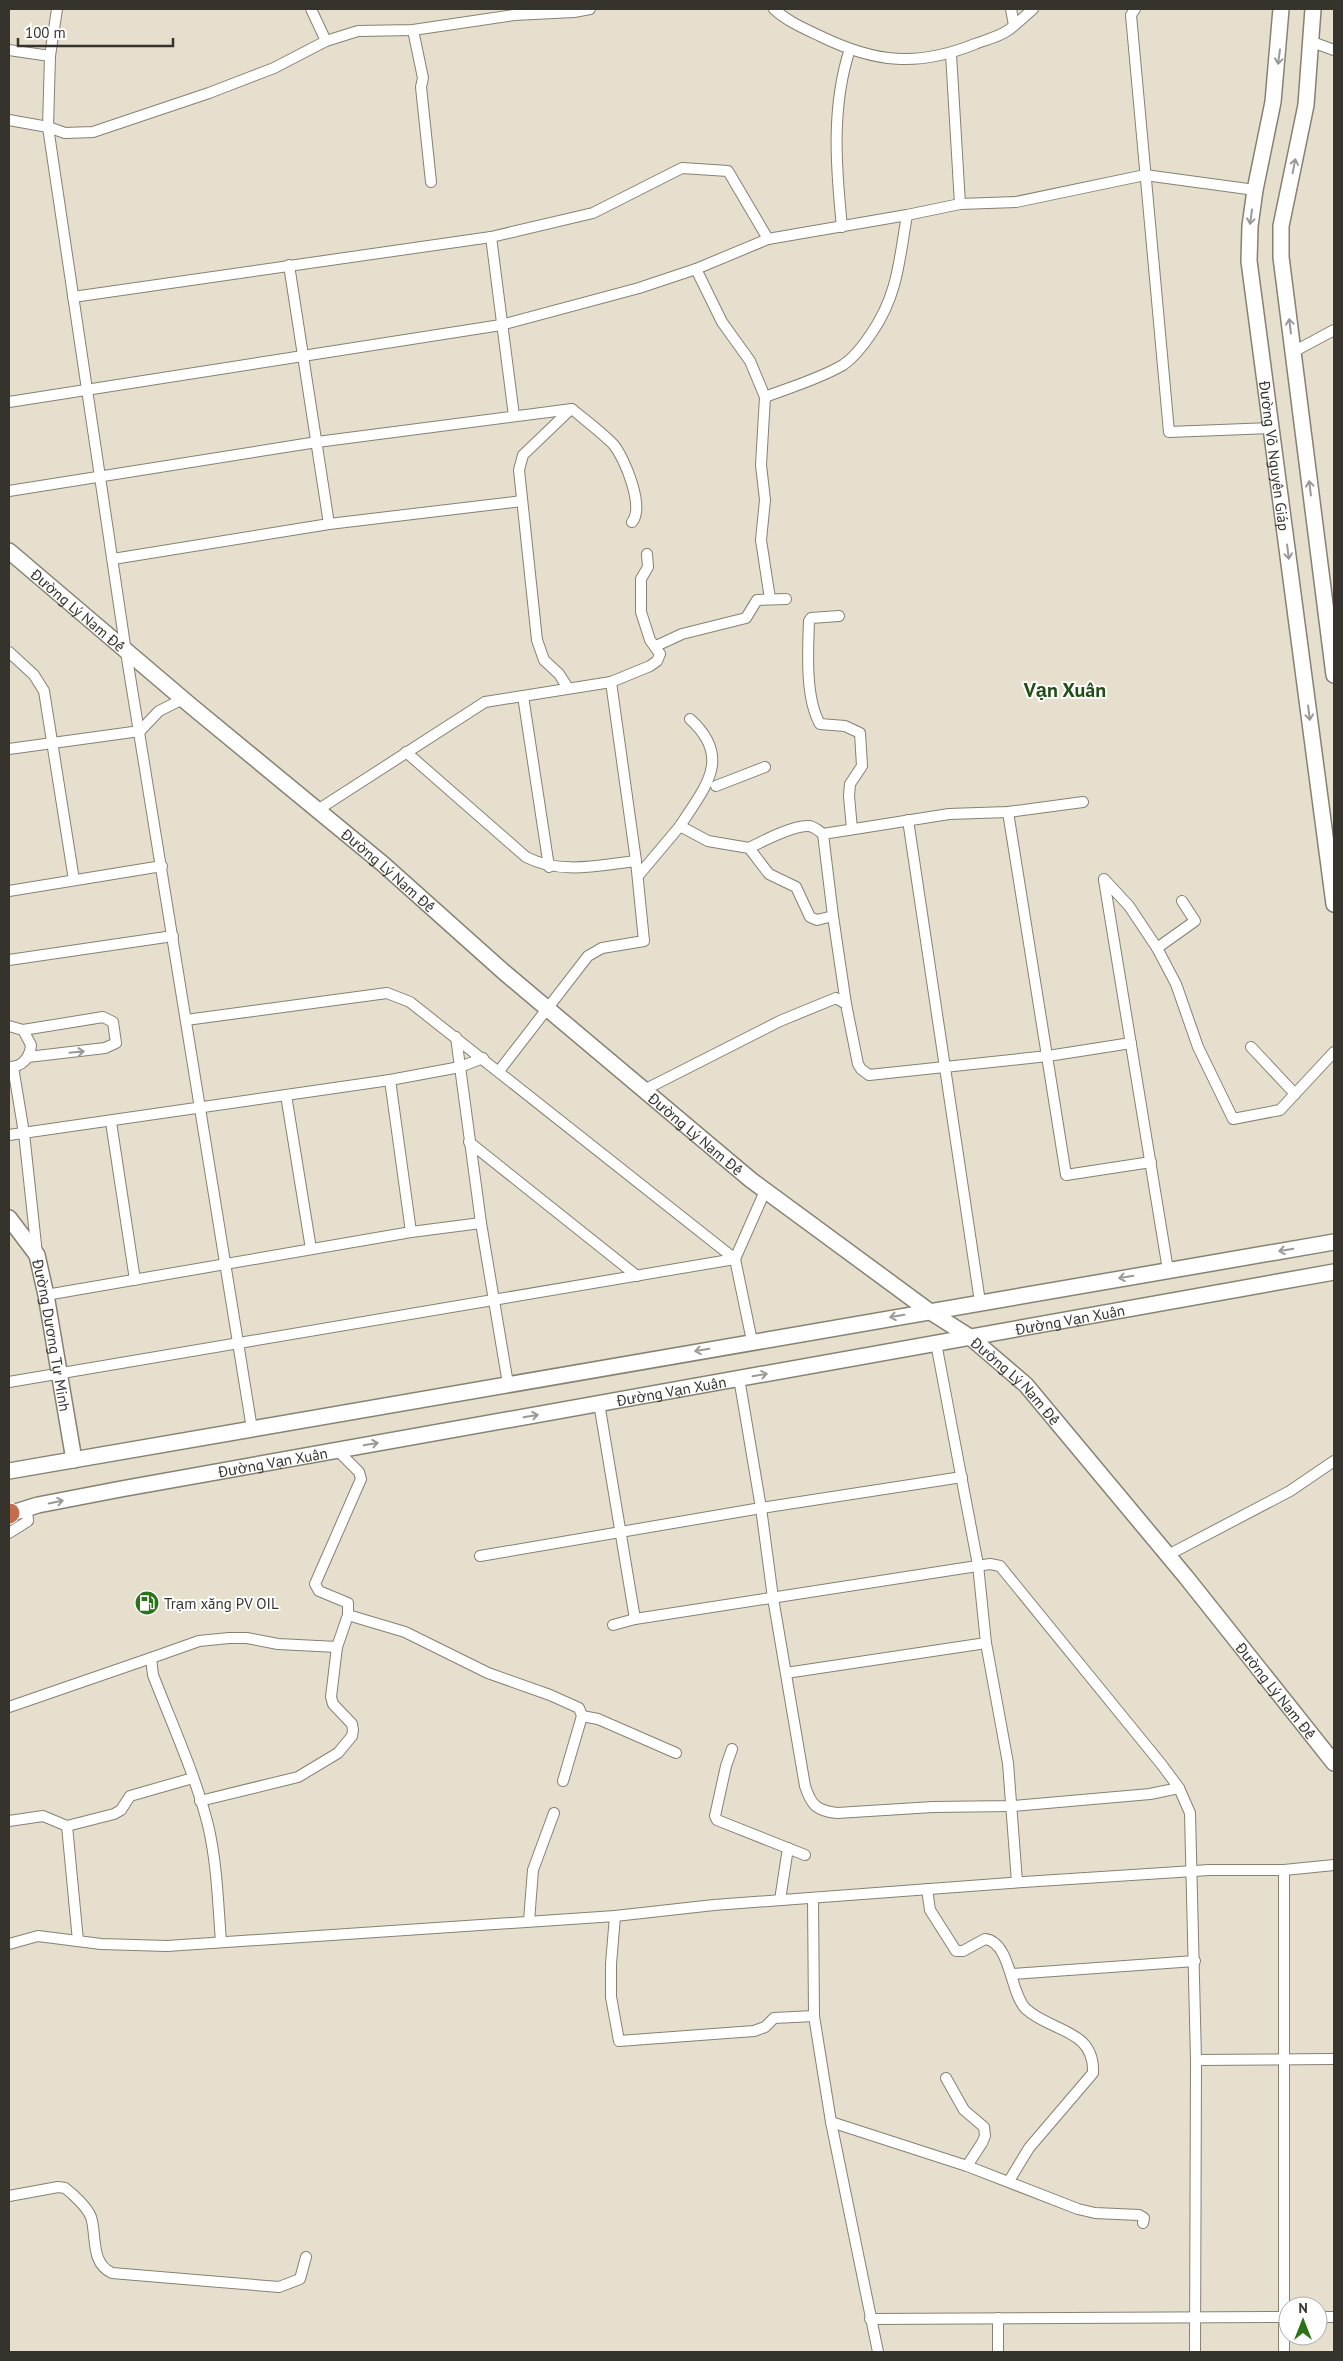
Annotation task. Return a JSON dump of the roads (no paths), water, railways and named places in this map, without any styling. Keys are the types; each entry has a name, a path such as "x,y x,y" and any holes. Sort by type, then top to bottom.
{"main road":[{"name":"Đường Võ Nguyên Giáp","path":"1281,9 1273,102 1255,190 1250,226 1249,261 1334,904"},
{"name":"Đường Võ Nguyên Giáp","path":"1313,9 1306,105 1281,226 1280,256 1334,675"},
{"name":"Đường Lý Nam Đế","path":"9,551 126,652 316,811 383,864 548,1009 765,1191 929,1310 970,1337 1026,1385 1168,1555 1334,1763"},
{"name":"Đường Dương Tự Minh","path":"9,1218 37,1255 46,1295 74,1460"},
{"name":"Đường Vạn Xuân","path":"9,1471 929,1310 1334,1242"},
{"name":"Đường Vạn Xuân","path":"14,1512 121,1489 1334,1272"}],"street":[{"path":"57,9 50,56 48,127 126,652 252,1429"},
{"path":"311,9 326,41"},
{"path":"9,120 48,127 65,133 82,133 154,113 274,68 326,41 358,31 414,30 514,15 574,12 590,9"},
{"path":"774,9 784,19 850,49 878,57 902,59 925,59 951,54 1006,32 1033,9"},
{"path":"1010,9 1014,25"},
{"path":"1135,9 1131,16 1169,432 1271,428"},
{"path":"414,30 423,78 421,87 431,182"},
{"path":"1312,42 1334,50"},
{"path":"842,227 837,176 838,102 842,73 850,49"},
{"path":"9,50 50,56"},
{"path":"951,54 960,204"},
{"path":"73,297 491,237 593,212 682,168 728,171 768,239"},
{"path":"9,402 501,325 639,288 696,269 768,239 960,204 1016,202 1145,175 1255,190"},
{"path":"765,397 842,365 861,349 884,315 893,294 907,215"},
{"path":"491,237 514,416"},
{"path":"289,265 329,524"},
{"path":"696,269 722,322 750,361 765,397 761,465 765,500 761,540 770,599"},
{"path":"1293,352 1334,330"},
{"path":"568,688 559,674 544,660 537,640 519,470 523,455 572,409"},
{"path":"9,491 317,442 572,409 614,445 623,460 636,498 637,517 632,522"},
{"path":"113,559 329,524 522,501"},
{"path":"316,811 485,702 611,682 650,666 659,657 656,646 650,640 641,606 641,579 648,567 647,554"},
{"path":"656,646 682,634 746,618 757,600 786,599"},
{"path":"838,616 811,618 809,621 809,664 812,698 820,724 845,726 860,733 863,746 862,766 850,784 849,796 852,829"},
{"path":"9,652 34,676 44,691 74,880"},
{"path":"499,1071 594,951 644,941 638,876 611,682"},
{"path":"523,696 549,867"},
{"path":"9,750 51,742 140,731 159,711 183,699"},
{"path":"690,719 708,737 713,755 709,788"},
{"path":"406,752 526,857 549,867 572,869 636,861"},
{"path":"638,876 709,788 765,767"},
{"path":"823,834 949,814 1008,812 1083,802"},
{"path":"1008,812 1066,1175 1151,1162"},
{"path":"908,820 980,1302"},
{"path":"680,826 708,841 749,848 781,834 806,826 815,828 823,834 846,1004 858,1064 865,1073 876,1076 946,1066 1048,1056 1131,1042"},
{"path":"749,848 769,874 796,887 812,919 833,916"},
{"path":"9,891 162,866"},
{"path":"1168,1270 1104,878 1129,906 1157,948 1176,984 1198,1047 1233,1119 1280,1110 1334,1052"},
{"path":"1157,948 1195,921 1182,902"},
{"path":"9,960 173,936"},
{"path":"186,1020 387,993 410,1002 735,1259"},
{"path":"644,1090 780,1021 836,998 846,1004"},
{"path":"9,1026 23,1030 103,1017 114,1022 116,1043 105,1048 28,1057"},
{"path":"23,1030 30,1040 28,1057 24,1062 11,1067 24,1133 37,1255"},
{"path":"456,1037 492,1300 508,1384"},
{"path":"1251,1047 1295,1094"},
{"path":"9,1136 111,1122 200,1106 390,1080 460,1067 483,1058"},
{"path":"390,1080 411,1232"},
{"path":"286,1095 311,1249"},
{"path":"111,1122 135,1280"},
{"path":"469,1142 637,1276"},
{"path":"752,1342 735,1259 765,1191"},
{"path":"46,1295 411,1232 481,1223"},
{"path":"9,1382 238,1345 735,1259"},
{"path":"936,1343 978,1565 986,1643 1008,1763 1017,1882"},
{"path":"739,1378 761,1508 773,1598 806,1786 810,1801 816,1808 823,1812 837,1813 933,1806 1012,1806 1150,1794 1179,1788"},
{"path":"600,1404 635,1619"},
{"path":"200,1801 298,1776 338,1753 352,1736 352,1724 333,1704 331,1697 337,1647 348,1615 348,1603 319,1591 315,1584 361,1479 359,1472 337,1450"},
{"path":"1168,1555 1290,1491 1334,1461"},
{"path":"480,1556 761,1508 962,1477"},
{"path":"9,1533 28,1521 14,1512"},
{"path":"613,1624 978,1565 990,1564 1000,1566 1179,1788 1190,1813 1193,1870 1196,2060 1195,2352"},
{"path":"348,1615 405,1632 488,1673 575,1705 581,1711 582,1716 563,1781"},
{"path":"9,1707 199,1642 247,1638 278,1644 337,1647"},
{"path":"786,1673 986,1643"},
{"path":"151,1658 153,1675 208,1825 215,1869 221,1942"},
{"path":"582,1716 598,1719 676,1753"},
{"path":"732,1749 726,1766 715,1816 719,1821 805,1855"},
{"path":"9,1821 43,1816 67,1826 114,1814 121,1810 130,1796 192,1778"},
{"path":"529,1921 533,1870 554,1813"},
{"path":"67,1826 78,1941"},
{"path":"780,1900 788,1848"},
{"path":"9,1944 38,1936 155,1947 615,1916 780,1900 1017,1882 1193,1870 1284,1870 1334,1865"},
{"path":"1284,1870 1283,2060 1286,2296"},
{"path":"927,1889 930,1910 956,1951 963,1951 981,1940 989,1939 1001,1952 1011,1974 1016,1995 1026,2009 1072,2034 1090,2051 1094,2060 1093,2073 1030,2148 1009,2181"},
{"path":"813,1898 814,2016 831,2122 878,2352"},
{"path":"615,1916 611,1964 612,1997 619,2041 754,2031 765,2027 774,2018 814,2016"},
{"path":"1011,1974 1195,1961"},
{"path":"1196,2060 1334,2059"},
{"path":"946,2078 964,2110 984,2127 985,2136 982,2143 967,2166"},
{"path":"831,2122 967,2166 1078,2209 1095,2213 1140,2214 1144,2218 1143,2223"},
{"path":"9,2196 58,2187 65,2188 91,2217 97,2256 101,2265 112,2273 279,2288 300,2279 306,2257"},
{"path":"870,2319 1278,2317"},
{"path":"998,2318 998,2352"}],"place":[{"name":"Trạm xăng PV OIL","path":"147,1603"}],"district":[{"name":"Vạn Xuân","path":"1065,690"}]}
